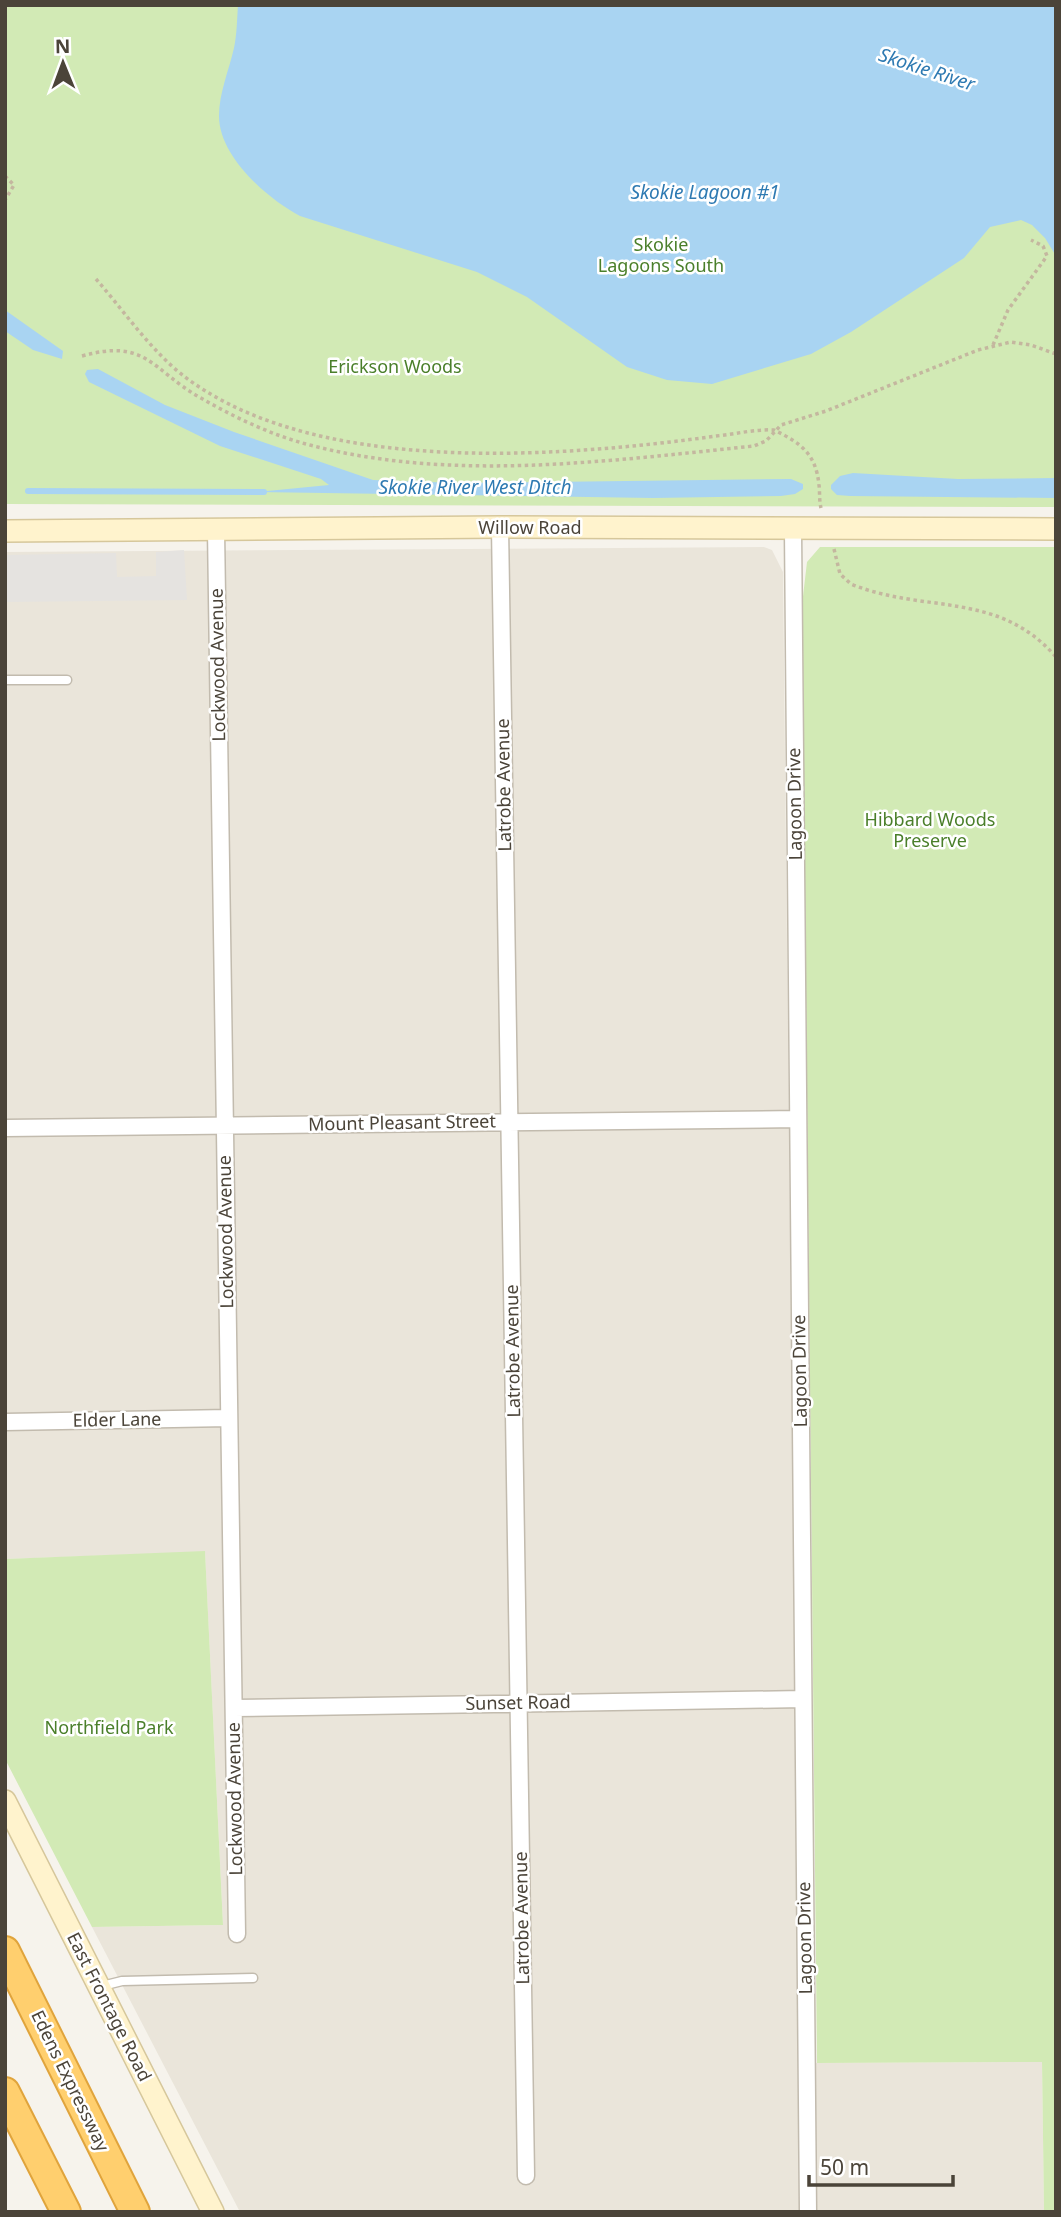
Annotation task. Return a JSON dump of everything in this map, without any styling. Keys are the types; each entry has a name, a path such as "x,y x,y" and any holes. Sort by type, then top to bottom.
{"highway":[{"name":"Edens Expressway","path":"5,1951 135,2212"},
{"path":"5,2092 66,2212"}],"main road":[{"name":"Willow Road","path":"5,531 500,527 1056,529"},
{"name":"East Frontage Road","path":"5,1801 213,2212"}],"street":[{"name":"Latrobe Avenue","path":"500,527 526,2176"},
{"name":"Lockwood Avenue","path":"216,530 237,1934"},
{"name":"Lagoon Drive","path":"793,530 808,2212"},
{"name":"Mount Pleasant Street","path":"5,1128 798,1119"},
{"name":"Elder Lane","path":"5,1422 229,1418"},
{"name":"Sunset Road","path":"234,1708 803,1699"}],"lane":[{"path":"5,680 67,680"},
{"path":"99,1987 122,1981 253,1978"}],"path":[{"path":"5,176 14,185 5,201"},
{"path":"993,345 1008,310 1047,256 1043,246 1031,240"},
{"path":"96,279 150,343 182,375 206,392 287,427 339,441 390,450 608,449 774,430 797,441 810,452 815,464 820,502"},
{"path":"82,356 103,350 136,354 153,362 195,395 259,427 304,444 412,462 482,464 638,457 754,446 766,441 781,425 993,345 1011,342 1031,345 1056,354"},
{"path":"834,547 840,574 851,584 1012,620 1032,633 1056,657"}],"shaded area":[{"path":"764,547 772,550 783,572 799,2063 1042,2062 1044,2212 240,2212 92,1927 223,1925 205,1552 5,1559 5,552"},
{"path":"184,550 187,600 5,602 5,555 116,553 117,577 156,576 156,552"}],"green space":[{"name":"Skokie Lagoons South","path":"5,5 1056,5 1056,507 5,504"},
{"name":"Hibbard Woods Preserve","path":"820,547 1056,547 1056,2212 1044,2212 1042,2062 817,2063 802,605 807,562"},
{"name":"Northfield Park","path":"205,1551 223,1925 92,1927 5,1759 5,1559"}],"water":[{"name":"Skokie Lagoon #1","path":"238,5 1056,5 1056,256 1045,238 1032,225 1021,220 990,227 964,258 851,332 811,354 712,384 667,380 627,367 527,297 477,272 300,216 260,188 227,147 219,116 222,90 235,43"},
{"path":"5,310 63,351 62,359 33,350 5,331"},
{"name":"Skokie River West Ditch","path":"98,369 165,405 373,480 457,483 791,479 803,484 803,489 795,494 781,496 653,498 257,492 329,485 321,479 220,446 89,382 85,374 87,370"},
{"path":"853,473 958,479 1056,478 1056,498 850,496 837,495 831,489 831,485 840,476"}],"waterway":[{"path":"28,491 264,492"}],"water label":[{"name":"Skokie River","path":"927,69"}],"park label":[{"name":"Erickson Woods","path":"395,367"}]}
